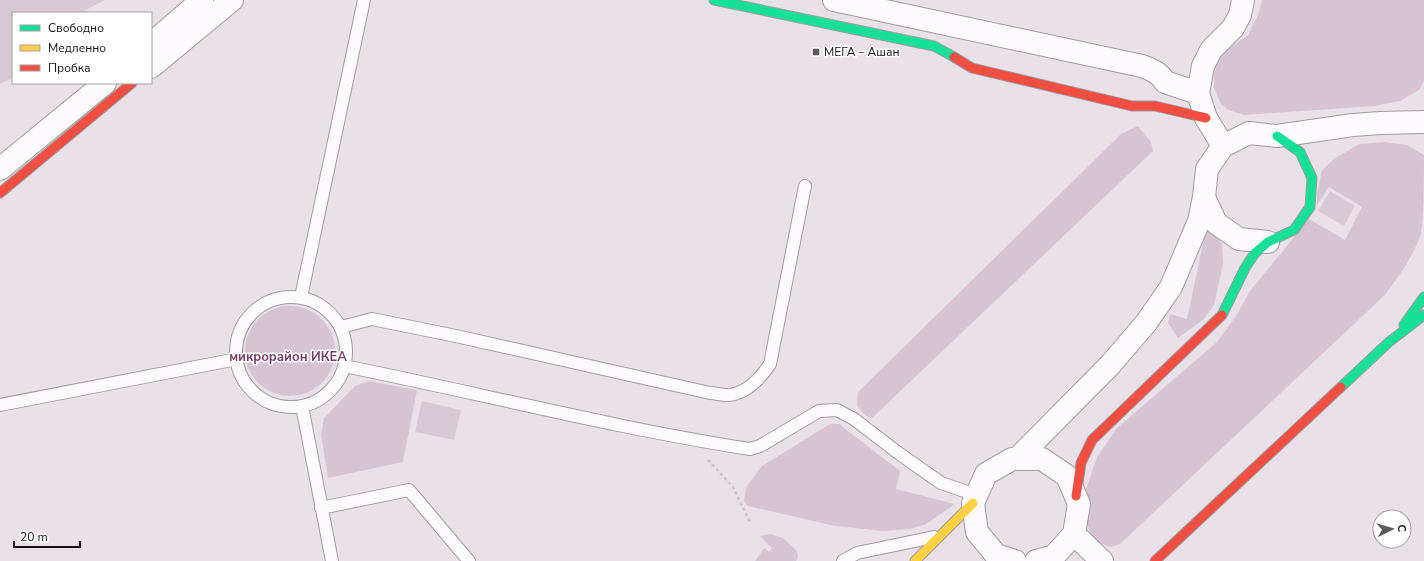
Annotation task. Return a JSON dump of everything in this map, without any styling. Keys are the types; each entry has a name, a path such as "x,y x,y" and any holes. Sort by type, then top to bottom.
{"street":[{"path":"152,43 202,0"},
{"path":"152,66 232,0"},
{"path":"714,0 934,46 972,68 1132,106 1156,106 1206,118"},
{"path":"834,0 1142,66 1154,70 1165,82 1198,92"},
{"path":"1223,146 1206,118 1198,92 1203,66 1211,50 1233,28 1240,15 1243,0"},
{"path":"0,169 104,84"},
{"path":"0,193 131,84"},
{"path":"1017,459 1110,365 1146,323 1171,287 1199,221 1204,197 1207,169 1223,146 1249,133 1277,136 1353,125 1424,122"},
{"path":"1076,496 1081,463 1092,440 1210,328 1220,316 1245,268 1255,253 1268,242 1294,230 1310,207 1312,178 1300,152 1277,136"},
{"path":"1204,197 1216,223 1240,239 1268,242"},
{"path":"1389,342 1424,297"},
{"path":"1155,561 1389,342 1424,316"},
{"path":"915,561 941,536 975,499 986,474 1012,459 1042,459 1067,476 1079,504 1074,534 1054,556 1036,561"},
{"path":"975,499 977,532 996,555 1011,561"},
{"path":"1074,534 1102,561"}],"lane":[{"path":"301,297 364,0"},
{"path":"341,328 372,319 456,336 710,393 726,395 739,393 754,383 770,364 805,186"},
{"path":"282,297 301,297 321,305 331,314 341,328 346,347 344,366 336,383 328,392 315,401 302,406 280,406 264,400 251,390 238,369 236,345 243,325 251,313 268,302 282,297"},
{"path":"0,405 237,359"},
{"path":"344,366 690,440 750,449 760,446 819,411 838,410 854,419 941,483 975,499"},
{"path":"302,406 332,561"},
{"path":"321,508 409,490 469,561"},
{"path":"843,561 857,553 941,536"}],"path":[{"path":"690,440 733,487 750,524"}],"shaded area":[{"path":"1262,0 1424,0 1424,81 1419,90 1400,101 1375,106 1244,115 1228,110 1221,104 1214,88 1214,72 1218,60 1226,51 1248,35 1258,15"},
{"path":"1138,126 1151,142 1153,151 872,418 866,416 857,406 858,392 1121,134"},
{"path":"1384,142 1407,145 1424,155 1421,234 1410,258 1395,281 1385,295 1120,544 1110,547 1100,543 1091,534 1086,521 1086,489 1097,457 1117,428 1217,342 1236,316 1250,291 1309,219 1345,240 1362,207 1329,187 1317,205 1317,193 1322,170 1334,159 1359,144"},
{"path":"1207,225 1222,244 1223,264 1214,305 1204,319 1178,338 1168,323 1170,314 1187,319"},
{"path":"290,306 307,309 322,319 332,334 335,351 332,368 322,383 307,393 290,396 273,393 258,383 248,368 245,351 248,334 258,319 273,309"},
{"path":"368,381 417,390 403,462 328,478 321,435 324,418 355,386"},
{"path":"830,424 839,424 900,471 896,489 955,504 926,524 910,529 884,531 835,526 748,506 744,501 746,487 762,466"},
{"path":"770,534 783,538 797,551 798,557 796,561 755,561 764,548 769,552 772,548 760,536"}],"building":[{"path":"0,0 105,0 82,12 12,12 12,78 0,84"},
{"path":"1330,191 1355,206 1344,226 1318,211"},
{"path":"422,401 461,410 454,440 415,432"}],"traffic: fast":[{"path":"714,0 934,46 954,57"},
{"path":"1222,315 1245,268 1255,253 1268,242 1294,230 1310,207 1312,178 1300,152 1277,136"},
{"path":"1404,325 1424,297"},
{"path":"1341,387 1389,342 1424,315"}],"traffic: slow":[{"path":"915,561 973,503"}],"traffic: jam":[{"path":"954,57 972,68 1132,106 1155,106 1206,118"},
{"path":"0,193 131,84"},
{"path":"1076,496 1081,463 1092,440 1222,315"},
{"path":"1155,561 1341,387"}],"place":[{"name":"МЕГА – Ашан","path":"816,52"}],"district":[{"name":"микрорайон ИКЕА","path":"288,356"}]}
